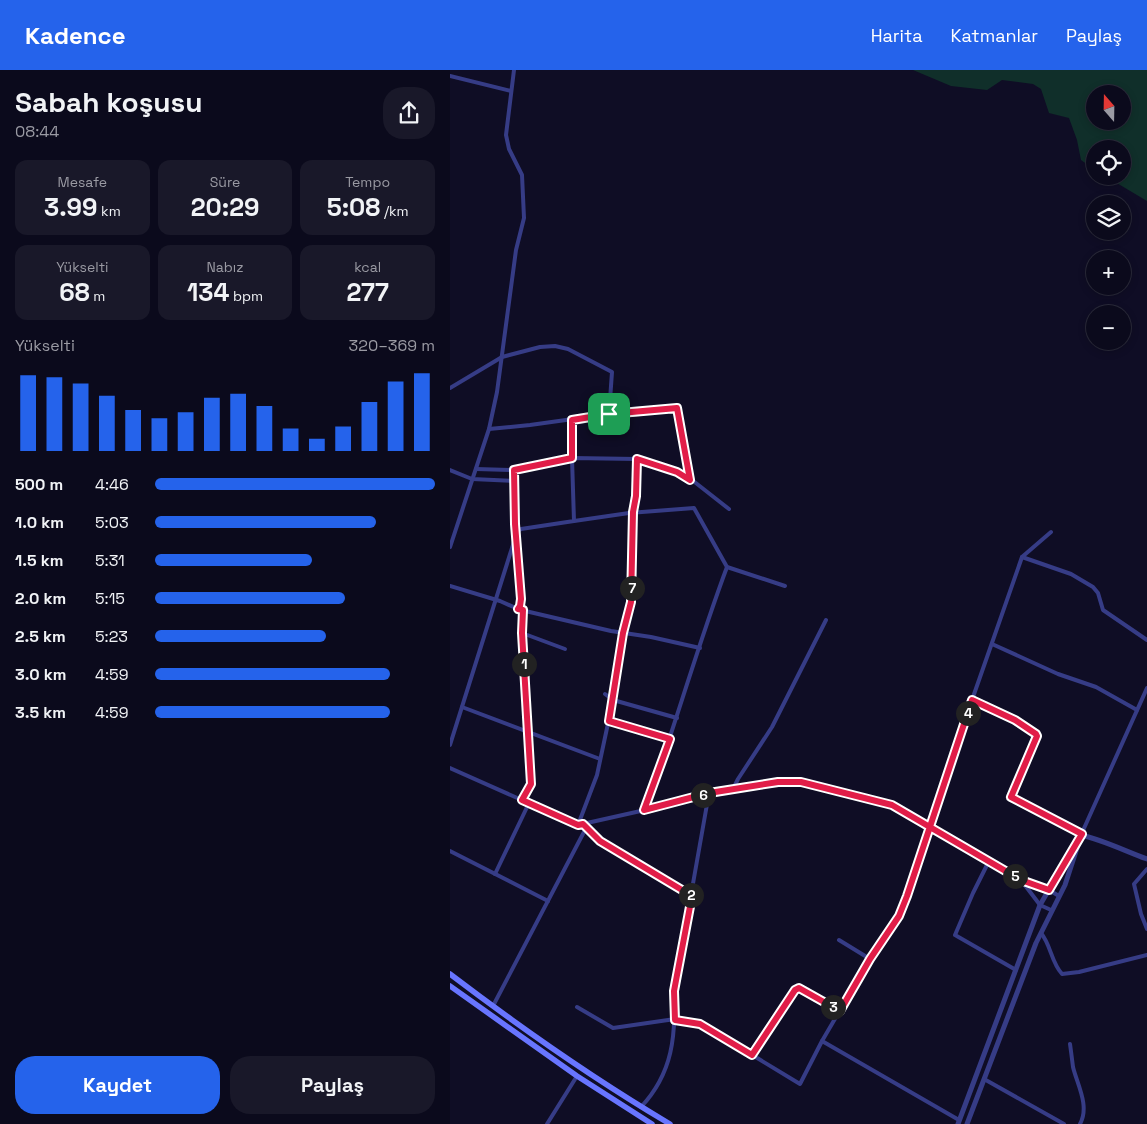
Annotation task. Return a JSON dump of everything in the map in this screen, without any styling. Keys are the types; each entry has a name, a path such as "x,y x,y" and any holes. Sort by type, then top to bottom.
{"main road":[{"path":"450,974 557,1052 670,1124"},
{"path":"450,986 577,1076 652,1124"}],"street":[{"path":"450,547 489,429 497,392 516,250 524,218 522,175 509,149 506,135 514,70"},
{"path":"450,76 511,91"},
{"path":"450,388 502,357 540,347 554,346 568,350 611,371 609,414"},
{"path":"489,429 609,414 677,408 690,480"},
{"path":"572,420 574,521"},
{"path":"476,469 514,470 572,458 637,459 677,472 729,508"},
{"path":"581,825 597,775 609,721 623,633 631,602 633,512 636,496 637,459"},
{"path":"450,470 472,479 515,481"},
{"path":"514,470 521,599 518,609"},
{"path":"450,745 517,532 521,529 633,512 694,508 727,567 785,586"},
{"path":"450,528 455,532"},
{"path":"578,1007 613,1028 675,1020 700,1024 800,1084 822,1041 870,959 899,916 1022,557 1051,532"},
{"path":"1022,557 1071,574 1093,587 1098,593 1103,610 1147,640"},
{"path":"644,810 670,739 727,567"},
{"path":"450,586 495,599 518,609 700,648"},
{"path":"522,800 531,784 522,633 523,610"},
{"path":"733,789 772,727 826,620"},
{"path":"522,633 565,649"},
{"path":"992,644 1058,674 1096,687 1137,710"},
{"path":"967,1124 1041,933 1065,885 1081,835 1147,688"},
{"path":"605,694 612,700 677,718"},
{"path":"972,700 1015,720 1037,736 1011,797 1081,835 1094,838 1147,859"},
{"path":"462,706 600,759"},
{"path":"609,721 670,739"},
{"path":"450,768 581,825 600,841 692,896"},
{"path":"581,825 709,793 778,782 801,782 892,805 1021,880 1049,890 1059,896"},
{"path":"641,1107 651,1096 669,1061 675,1020 674,991 709,793"},
{"path":"495,874 529,803"},
{"path":"493,1006 585,830 581,825"},
{"path":"822,1041 959,1122 1040,905 1081,835"},
{"path":"450,851 548,901"},
{"path":"988,861 954,935 1016,970"},
{"path":"1147,869 1134,884 1141,914 1147,929"},
{"path":"1021,880 1040,905 1051,910"},
{"path":"1041,933 1047,940 1057,969 1062,974 1079,972 1147,955"},
{"path":"839,940 870,959"},
{"path":"752,1055 795,990 799,988 840,1011"},
{"path":"1070,1044 1074,1069 1082,1092 1083,1120 1080,1124"},
{"path":"548,1124 577,1076"},
{"path":"984,1079 1064,1124"}],"green space":[{"path":"913,70 1147,70 1147,201 1120,185 1131,185 1131,140 1086,140 1086,164 1081,160 1077,140 1069,118 1049,113 1041,89 1033,84 1002,80 987,90 951,86"}],"route":[{"path":"609,414 572,420 572,458 514,470 515,524 521,599 518,609 523,610 522,633 531,784 522,800 578,825 583,824 600,841 692,896 674,991 675,1020 700,1024 752,1055 795,990 799,988 840,1011 870,959 899,916 907,896 929,827 972,700 1015,720 1032,730 1037,736 1011,797 1082,834 1049,890 1021,880 929,827 892,805 801,782 778,782 709,793 644,810 670,739 609,721 623,633 631,602 633,512 636,496 637,459 677,472 690,480 677,408 609,414"}]}
